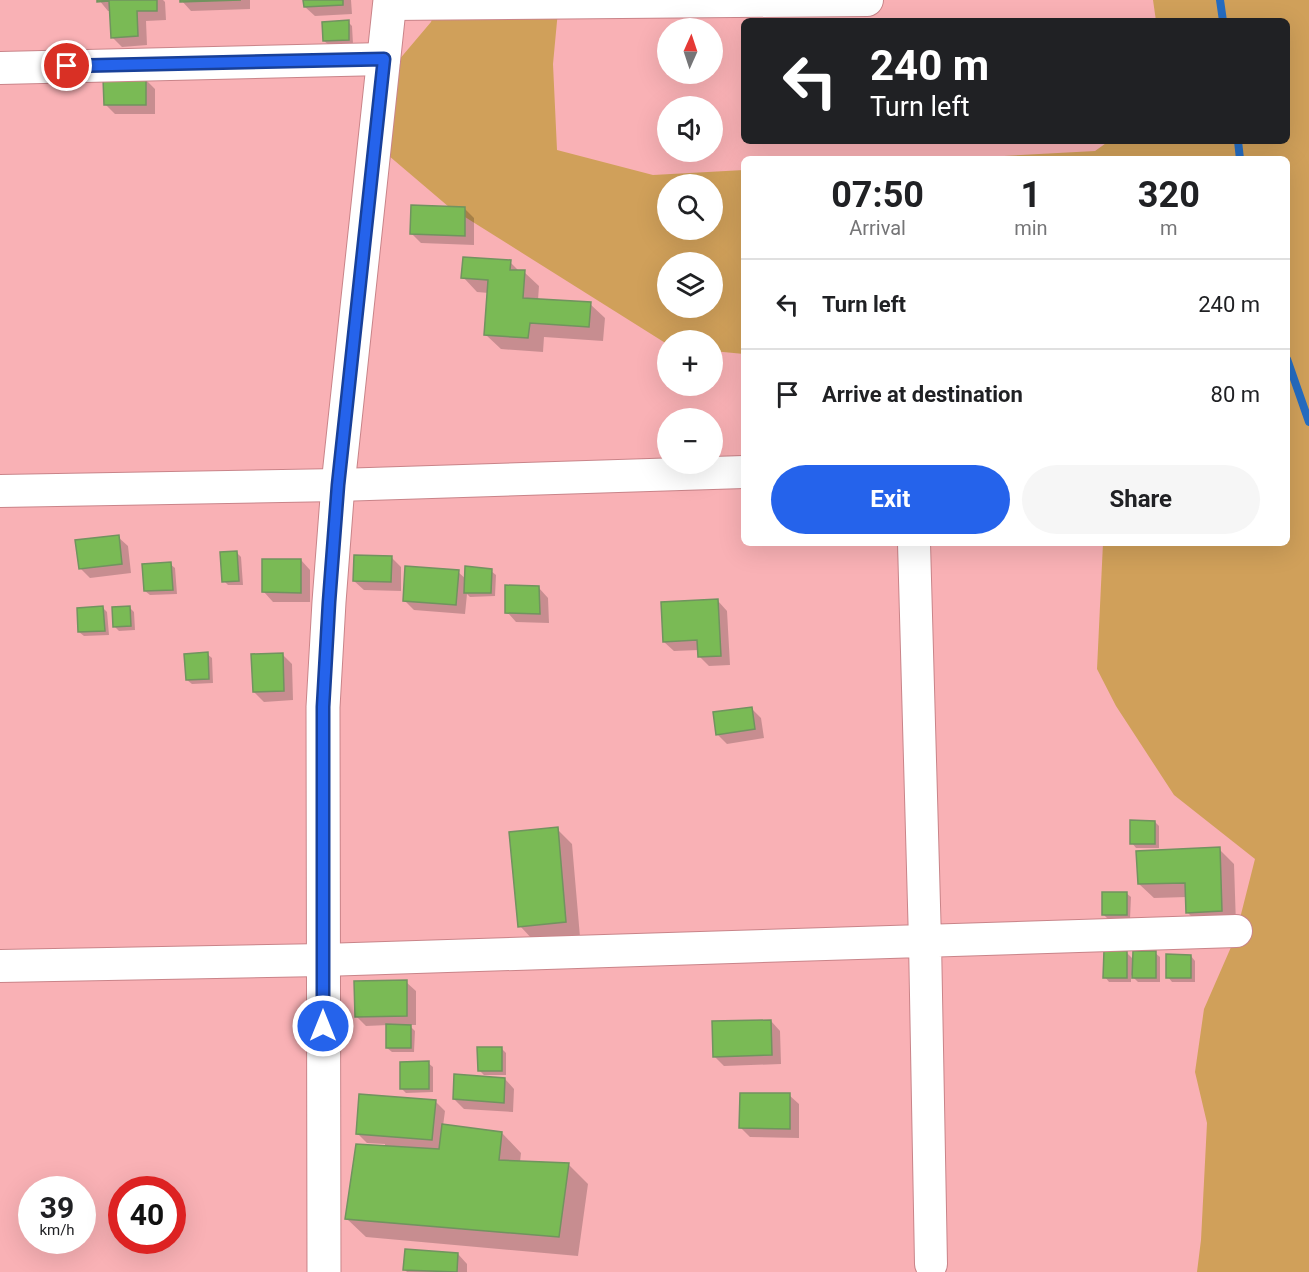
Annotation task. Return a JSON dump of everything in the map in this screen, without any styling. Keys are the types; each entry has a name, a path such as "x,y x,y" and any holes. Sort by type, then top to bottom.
{"street":[{"path":"324,1272 323,707 338,485 390,2 867,0"},
{"path":"0,68 384,59"},
{"path":"0,491 338,485 741,472"},
{"path":"914,546 931,1264"},
{"path":"0,966 323,960 1236,931"}],"shaded area":[{"path":"439,0 559,0 553,64 557,150 657,175 657,240 723,240 723,174 671,174 741,170 741,354 723,352 723,330 657,330 657,338 449,207 375,144 398,61 431,22"},
{"path":"1153,0 1309,0 1309,1272 1197,1272 1201,1240 1207,1123 1195,1072 1204,1009 1235,938 1255,859 1174,795 1116,706 1097,669 1103,546 1290,546 1290,156 1004,156 1095,151 1105,144 1290,144 1290,18 1156,18"}],"building":[{"path":"97,0 157,0 157,11 137,11 138,36 111,38 109,1 97,2"},
{"path":"180,0 241,0 180,2"},
{"path":"303,0 343,0 343,5 304,7"},
{"path":"349,20 349,40 323,41 322,22"},
{"path":"146,77 146,105 104,105 103,78"},
{"path":"411,205 465,207 465,236 410,234"},
{"path":"463,257 511,260 510,270 525,270 523,298 591,302 589,327 530,323 528,338 484,335 488,280 461,278"},
{"path":"119,535 122,564 79,569 75,540"},
{"path":"237,551 239,581 222,582 220,552"},
{"path":"354,555 392,556 391,582 353,581"},
{"path":"262,559 301,559 301,593 262,592"},
{"path":"171,562 173,590 144,591 142,564"},
{"path":"405,566 459,570 456,605 403,601"},
{"path":"465,566 492,569 491,593 464,593"},
{"path":"505,585 539,586 540,614 505,613"},
{"path":"718,599 721,656 698,657 697,640 663,642 661,602"},
{"path":"103,606 105,631 78,632 77,608"},
{"path":"130,606 131,626 113,627 112,607"},
{"path":"208,652 209,679 186,680 184,654"},
{"path":"283,653 284,691 253,692 251,654"},
{"path":"752,707 755,729 716,735 713,712"},
{"path":"1130,820 1155,821 1155,844 1130,844"},
{"path":"558,827 566,922 518,927 509,832"},
{"path":"1220,847 1222,911 1186,913 1185,883 1138,884 1136,851"},
{"path":"1102,892 1127,892 1127,915 1102,915"},
{"path":"1104,950 1127,951 1127,978 1103,978"},
{"path":"1133,951 1156,951 1156,978 1132,978"},
{"path":"1166,954 1191,955 1191,978 1166,978"},
{"path":"407,980 407,1016 355,1017 354,981"},
{"path":"771,1020 772,1055 713,1057 712,1021"},
{"path":"386,1024 411,1025 411,1048 386,1048"},
{"path":"477,1047 502,1047 502,1071 478,1071"},
{"path":"429,1061 429,1089 400,1089 400,1062"},
{"path":"454,1074 505,1078 504,1103 453,1099"},
{"path":"740,1093 790,1093 790,1129 739,1128"},
{"path":"359,1094 436,1100 432,1140 356,1134"},
{"path":"442,1124 502,1132 499,1160 569,1163 559,1237 345,1219 356,1144 439,1149"},
{"path":"405,1249 458,1253 457,1272 403,1270"}],"waterway":[{"path":"1220,0 1223,18"},
{"path":"1238,144 1240,156"},
{"path":"1290,368 1309,422"}],"route":[{"path":"67,66 384,59 338,485 329,602 323,707 323,1026"}]}
